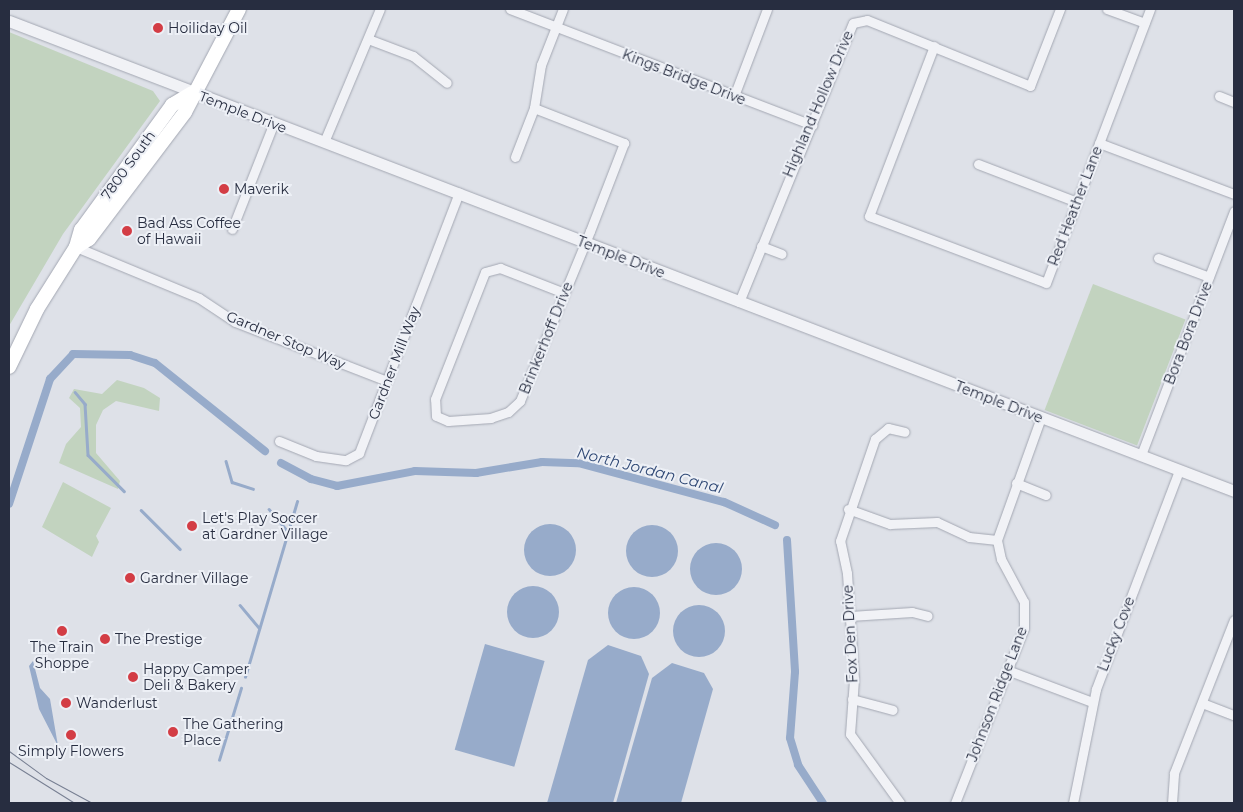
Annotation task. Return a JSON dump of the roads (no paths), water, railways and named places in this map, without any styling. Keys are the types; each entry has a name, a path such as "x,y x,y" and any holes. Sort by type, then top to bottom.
{"main road":[{"name":"7800 South","path":"9,367 37,308 76,247 81,230 172,105 192,93 239,9"}],"street":[{"path":"324,142 380,9"},
{"name":"Kings Bridge Drive","path":"510,9 812,125"},
{"path":"515,157 534,108 541,65 563,9"},
{"path":"734,96 767,9"},
{"name":"Highland Hollow Drive","path":"739,302 850,28 858,20 934,46 1030,86 1060,9"},
{"path":"1107,9 1145,23"},
{"name":"Red Heather Lane","path":"934,46 868,216 1046,283 1150,9"},
{"name":"Temple Drive","path":"9,21 192,93 459,193 584,243 1234,491"},
{"path":"368,39 413,56 447,83"},
{"path":"1219,96 1234,102"},
{"name":"Brinkerhoff Drive","path":"534,108 624,143 526,391 513,409 491,418 442,420 434,414 435,398 486,272 500,268 564,293"},
{"path":"232,229 273,124"},
{"path":"1099,143 1234,194"},
{"path":"978,164 1077,202"},
{"name":"Gardner Mill Way","path":"279,441 316,456 353,458 361,449 459,193"},
{"name":"Bora Bora Drive","path":"1141,455 1234,212"},
{"path":"761,246 782,254"},
{"name":"Gardner Stop Way","path":"76,247 198,298 235,322 387,381"},
{"path":"1158,258 1209,277"},
{"path":"848,509 890,524 937,522 969,537 997,540 1041,417"},
{"name":"Fox Den Drive","path":"900,803 852,741 848,718 852,699 850,616 840,541 848,509 875,439 888,428 905,432"},
{"name":"Lucky Cove","path":"1073,803 1092,702 1179,470"},
{"path":"1016,484 1046,495"},
{"name":"Johnson Ridge Lane","path":"955,803 1007,670 1026,614 997,540"},
{"path":"850,616 912,612 928,616"},
{"path":"1172,803 1171,783 1234,620"},
{"path":"1007,670 1092,702"},
{"path":"852,699 892,710"},
{"path":"1202,703 1234,715"}],"water":[{"path":"550,524 560,526 568,532 574,540 576,550 574,560 568,568 560,574 550,576 540,574 532,568 526,560 524,550 526,540 532,532 540,526"},
{"path":"652,525 662,527 670,533 676,541 678,551 676,561 670,569 662,575 652,577 642,575 634,569 628,561 626,551 628,541 634,533 642,527"},
{"path":"716,543 726,545 734,551 740,559 742,569 740,579 734,587 726,593 716,595 706,593 698,587 692,579 690,569 692,559 698,551 706,545"},
{"path":"533,586 543,588 551,594 557,602 559,612 557,622 551,630 543,636 533,638 523,636 515,630 509,622 507,612 509,602 515,594 523,588"},
{"path":"634,587 644,589 652,595 658,603 660,613 658,623 652,631 644,637 634,639 624,637 616,631 610,623 608,613 610,603 616,595 624,589"},
{"path":"699,605 709,607 717,613 723,621 725,631 723,641 717,649 709,655 699,657 689,655 681,649 675,641 673,631 675,621 681,613 689,607"},
{"path":"485,644 545,661 514,767 455,750"},
{"path":"608,645 641,656 649,674 613,803 547,803 588,660"},
{"path":"33,661 40,688 50,699 58,746 39,709 29,666"},
{"path":"672,663 704,673 713,689 681,803 616,803 652,678"}],"waterway":[{"name":"North Jordan Canal","path":"9,504 50,379 73,354 130,355 155,363 265,451"},
{"path":"75,392 85,404 88,455 124,491"},
{"path":"226,461 232,482 253,489"},
{"name":"North Jordan Canal","path":"281,463 311,479 337,486 415,471 476,473 542,462 578,463 724,502 775,525"},
{"path":"245,677 297,502"},
{"path":"269,509 288,532"},
{"path":"141,510 180,549"},
{"name":"North Jordan Canal","path":"787,540 795,672 790,738 798,765 823,803"},
{"path":"240,605 259,628"},
{"path":"219,760 241,688"}],"tram line":[{"path":"9,751 46,778 92,803"},
{"path":"9,762 73,802"}],"place":[{"name":"Hoiliday Oil","path":"158,28"},
{"name":"Maverik","path":"224,189"},
{"name":"Bad Ass Coffee of Hawaii","path":"127,231"},
{"name":"Let's Play Soccer at Gardner Village","path":"192,526"},
{"name":"Gardner Village","path":"130,578"},
{"name":"The Train Shoppe","path":"62,631"},
{"name":"The Prestige","path":"105,639"},
{"name":"Happy Camper Deli & Bakery","path":"133,677"},
{"name":"Wanderlust","path":"66,703"},
{"name":"The Gathering Place","path":"173,732"},
{"name":"Simply Flowers","path":"71,735"}]}
